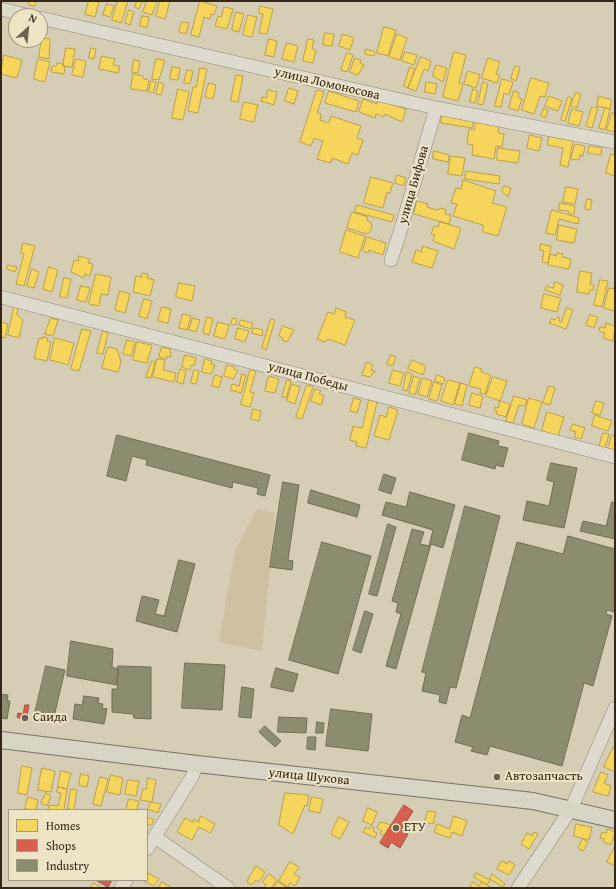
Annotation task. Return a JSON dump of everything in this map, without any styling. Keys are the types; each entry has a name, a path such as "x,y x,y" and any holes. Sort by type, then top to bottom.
{"main road":[{"name":"улица Шукова","path":"1,740 197,764 533,801 615,820"}],"street":[{"name":"улица Ломоносова","path":"48,20 436,108 615,142"},
{"name":"улица Бифова","path":"391,260 436,108"},
{"name":"улица Победы","path":"1,297 615,456"},
{"path":"518,888 571,809 615,708"},
{"path":"148,848 192,777 197,764"},
{"path":"155,837 228,888"}],"shaded area":[{"path":"257,509 275,513 262,651 219,642 235,551"}],"building: Homes":[{"path":"30,1 36,1 35,6 29,5"},
{"path":"89,1 99,2 95,17 85,14"},
{"path":"118,1 128,1 121,23 112,20"},
{"path":"137,1 142,1 139,9 135,7"},
{"path":"147,1 157,1 152,15 143,12"},
{"path":"160,1 170,1 165,19 156,16"},
{"path":"200,1 217,6 214,15 211,14 210,19 204,17 199,37 191,35"},
{"path":"107,4 114,6 110,17 103,15"},
{"path":"260,6 273,9 267,34 259,33 263,14 259,13"},
{"path":"224,7 233,9 227,29 215,26 218,16 221,17"},
{"path":"129,10 134,12 130,25 125,23"},
{"path":"236,12 244,14 239,32 232,30"},
{"path":"248,15 257,17 252,37 243,35"},
{"path":"142,16 149,17 147,28 140,26"},
{"path":"182,22 189,23 186,34 179,32"},
{"path":"384,27 396,30 388,56 377,53"},
{"path":"325,33 334,34 332,46 323,45"},
{"path":"343,34 354,38 350,50 339,46"},
{"path":"397,34 407,38 400,60 389,57"},
{"path":"48,39 50,39 49,59 39,57 40,48 48,48"},
{"path":"269,39 277,41 274,57 265,55"},
{"path":"308,39 314,40 312,49 316,50 313,63 303,61"},
{"path":"287,43 298,46 294,62 282,59"},
{"path":"66,48 75,49 72,67 63,66"},
{"path":"91,48 96,49 94,59 89,58"},
{"path":"366,49 375,52 374,56 365,54"},
{"path":"405,52 417,55 414,65 402,61"},
{"path":"454,52 466,55 459,83 463,84 458,101 443,97"},
{"path":"347,53 353,55 347,72 341,70"},
{"path":"4,55 22,60 17,78 1,74"},
{"path":"102,56 115,59 113,65 120,66 118,73 99,69"},
{"path":"421,57 431,61 428,71 424,69 416,91 408,88"},
{"path":"355,58 361,60 360,63 364,65 358,75 350,72"},
{"path":"488,58 500,62 496,74 500,75 497,83 482,78"},
{"path":"38,59 50,62 45,82 34,79"},
{"path":"76,59 86,61 83,77 72,75"},
{"path":"156,59 165,60 159,80 152,79"},
{"path":"134,60 140,61 138,73 132,72"},
{"path":"57,63 65,66 64,74 51,72 52,66 56,66"},
{"path":"436,65 447,68 443,82 433,76"},
{"path":"515,66 520,67 516,81 511,79"},
{"path":"172,67 180,68 178,80 170,79"},
{"path":"410,67 415,69 408,88 404,86"},
{"path":"200,68 207,69 198,113 188,111 193,87 196,87"},
{"path":"187,70 193,71 190,84 184,83"},
{"path":"468,71 480,75 476,88 464,84"},
{"path":"133,74 143,76 144,79 149,80 147,91 131,89"},
{"path":"236,75 243,76 238,102 231,101"},
{"path":"531,78 549,83 545,97 540,96 534,114 522,110"},
{"path":"502,79 513,82 509,95 504,93 501,107 495,106"},
{"path":"151,81 156,82 153,93 149,92"},
{"path":"159,82 164,84 161,95 156,94"},
{"path":"426,82 437,84 435,94 425,92"},
{"path":"483,82 488,84 483,105 478,104"},
{"path":"209,83 216,85 213,99 205,97"},
{"path":"289,88 298,91 294,104 285,101"},
{"path":"178,89 189,92 183,120 172,118"},
{"path":"473,89 478,91 475,103 470,102"},
{"path":"268,90 277,92 274,105 261,101 262,97 266,98"},
{"path":"317,90 324,92 317,113 321,114 320,120 329,123 331,116 361,126 357,138 363,140 358,155 352,153 348,164 332,158 331,163 317,159 323,141 314,138 311,146 300,142"},
{"path":"329,91 359,101 356,112 325,103"},
{"path":"514,91 519,93 518,97 522,99 518,111 509,108"},
{"path":"576,92 581,94 577,108 571,106"},
{"path":"549,96 562,101 558,111 545,106"},
{"path":"599,96 612,100 610,109 597,106"},
{"path":"568,97 572,98 565,121 561,120"},
{"path":"363,99 377,104 378,100 406,109 402,122 385,114 384,117 376,114 375,118 359,112"},
{"path":"244,102 258,105 254,122 240,119"},
{"path":"592,107 598,108 592,128 586,126"},
{"path":"544,108 548,110 545,118 541,116"},
{"path":"605,108 610,109 605,130 599,128"},
{"path":"572,109 583,112 579,126 568,123"},
{"path":"442,113 474,119 472,128 441,123"},
{"path":"612,113 615,114 615,132 607,130"},
{"path":"476,122 499,126 498,133 504,134 502,147 496,146 494,159 472,155 473,145 467,144 469,129 474,130"},
{"path":"530,135 542,138 539,151 527,148"},
{"path":"549,136 573,141 568,167 560,165 563,148 548,145"},
{"path":"575,144 585,146 583,156 580,155 579,160 571,159"},
{"path":"589,146 602,148 601,155 588,153"},
{"path":"498,148 520,151 518,163 497,160"},
{"path":"434,151 449,155 448,162 433,159"},
{"path":"611,154 615,155 615,176 606,173"},
{"path":"451,156 465,158 462,176 448,174"},
{"path":"466,171 500,176 499,184 465,179"},
{"path":"397,175 406,178 404,186 395,183"},
{"path":"371,177 393,183 390,193 387,192 383,208 364,203"},
{"path":"463,180 496,191 492,203 507,207 498,236 483,232 483,225 453,216 457,204 451,203 456,188 461,189"},
{"path":"504,186 511,188 508,197 502,191"},
{"path":"566,187 578,189 575,204 563,202"},
{"path":"587,199 592,200 590,210 585,209"},
{"path":"417,201 428,204 427,207 437,210 441,208 446,210 445,214 451,215 449,224 414,214"},
{"path":"560,203 575,206 574,215 568,213 569,211 559,210"},
{"path":"357,205 394,215 392,222 355,212"},
{"path":"552,210 579,218 578,224 559,219 555,235 546,233"},
{"path":"352,212 368,217 367,220 372,226 370,232 367,234 347,228"},
{"path":"440,222 461,228 454,249 433,241 435,235 431,234 434,226 438,227"},
{"path":"559,225 577,229 574,243 557,240"},
{"path":"346,230 365,236 358,258 340,252"},
{"path":"367,237 386,243 383,255 369,250 368,253 363,251"},
{"path":"23,243 35,246 24,286 16,284 24,254 21,253"},
{"path":"541,244 551,246 548,263 542,262 544,251 540,250"},
{"path":"423,246 438,251 432,268 412,262 416,250 421,252"},
{"path":"557,253 563,254 562,257 571,259 569,269 548,265 550,254 556,256"},
{"path":"79,256 90,259 88,263 93,264 90,276 85,274 84,278 71,272 74,260 78,261"},
{"path":"8,265 17,267 15,272 7,269"},
{"path":"49,267 58,270 52,292 43,289"},
{"path":"32,269 39,272 34,288 27,286"},
{"path":"580,271 592,273 590,284 594,285 593,290 590,290 589,294 577,292"},
{"path":"142,273 148,274 147,278 154,280 150,296 133,292 136,276 141,277"},
{"path":"96,274 111,277 108,295 101,294 99,306 89,304"},
{"path":"64,278 71,279 67,298 60,297"},
{"path":"600,280 608,281 602,307 594,305"},
{"path":"555,282 563,285 560,295 545,290 546,286 553,288"},
{"path":"179,283 195,286 192,301 176,297"},
{"path":"81,286 90,288 86,302 77,300"},
{"path":"609,288 615,289 615,311 604,308"},
{"path":"120,291 130,294 125,313 115,310"},
{"path":"544,294 561,298 557,312 541,308"},
{"path":"144,299 152,301 147,319 139,316"},
{"path":"14,307 18,308 17,315 23,320 19,338 8,335"},
{"path":"162,307 171,309 168,323 158,321"},
{"path":"336,308 346,312 345,317 355,320 345,345 328,339 325,342 317,339 328,312 334,314"},
{"path":"567,308 573,310 566,329 549,323 551,319 555,320 557,317 560,318 559,321 561,322"},
{"path":"183,314 191,316 187,330 179,328"},
{"path":"590,315 598,317 594,328 586,325"},
{"path":"207,317 213,319 209,335 203,333"},
{"path":"51,318 58,320 53,336 45,334"},
{"path":"193,318 200,320 196,332 189,330"},
{"path":"233,318 237,319 236,325 231,324"},
{"path":"271,319 275,320 266,350 262,348"},
{"path":"241,320 253,323 251,329 239,325"},
{"path":"1,322 8,324 5,338 1,337"},
{"path":"218,322 229,325 225,339 214,336"},
{"path":"606,323 615,326 613,341 603,338 605,333 599,331 600,327 605,328"},
{"path":"283,326 294,330 287,342 282,340 283,338 279,336"},
{"path":"238,328 249,331 245,342 235,339"},
{"path":"254,328 263,330 262,336 252,333"},
{"path":"82,329 91,331 79,371 71,369"},
{"path":"103,331 108,333 103,354 97,353"},
{"path":"43,337 48,338 47,341 51,342 47,361 34,358 39,338 42,339"},
{"path":"55,338 74,343 68,365 50,360"},
{"path":"127,340 135,342 131,356 123,354"},
{"path":"137,342 152,345 147,363 133,360"},
{"path":"108,347 117,349 121,362 118,372 102,368"},
{"path":"162,347 170,349 171,357 167,356 167,359 159,357"},
{"path":"185,355 196,358 194,366 191,365 190,370 182,367"},
{"path":"391,355 396,357 393,366 387,364"},
{"path":"157,359 165,360 163,370 176,373 174,382 153,377"},
{"path":"205,359 212,361 211,364 215,365 211,374 202,372"},
{"path":"412,360 426,366 423,375 408,369"},
{"path":"152,361 155,362 151,378 146,377"},
{"path":"367,362 373,365 371,370 375,371 370,377 362,375"},
{"path":"227,365 235,367 234,369 238,371 233,379 224,376"},
{"path":"475,367 482,369 481,372 491,375 485,394 480,393 481,389 469,386"},
{"path":"180,369 186,371 183,384 177,382"},
{"path":"194,370 199,371 196,384 191,383"},
{"path":"250,370 256,371 250,392 254,393 250,407 241,405"},
{"path":"393,370 404,373 400,386 389,383"},
{"path":"407,372 412,374 407,391 403,390"},
{"path":"242,374 246,375 241,393 230,390 232,384 239,386"},
{"path":"215,375 222,377 219,388 212,386"},
{"path":"437,375 445,378 443,384 435,381"},
{"path":"269,376 279,379 275,393 265,391"},
{"path":"414,376 420,378 415,395 409,393"},
{"path":"493,377 507,381 500,401 486,396"},
{"path":"423,378 432,381 427,397 418,394"},
{"path":"287,380 291,381 286,398 282,397"},
{"path":"448,380 460,383 453,405 441,401"},
{"path":"434,382 442,385 437,401 429,399"},
{"path":"461,383 467,385 462,406 455,404"},
{"path":"292,384 300,387 295,404 287,401"},
{"path":"307,385 313,387 302,419 296,417"},
{"path":"549,386 555,388 550,405 543,403"},
{"path":"315,389 321,391 319,394 324,396 321,405 311,401"},
{"path":"472,393 483,396 480,408 469,405"},
{"path":"514,396 527,400 525,406 519,405 513,423 506,421"},
{"path":"354,398 361,400 357,413 350,411"},
{"path":"529,398 542,402 534,428 522,424"},
{"path":"369,400 377,402 366,448 356,446 357,442 350,440 353,426 362,428"},
{"path":"500,401 510,404 506,417 496,414 497,411 494,410 495,407 498,408"},
{"path":"596,401 604,403 600,415 592,413"},
{"path":"389,407 398,410 389,440 374,436 380,415 386,417"},
{"path":"253,409 261,411 259,421 251,419"},
{"path":"547,412 564,417 558,436 542,431"},
{"path":"595,415 612,421 608,431 592,426"},
{"path":"573,424 585,428 581,439 574,437 576,432 570,430"},
{"path":"603,433 609,434 605,448 599,447"},
{"path":"612,435 615,436 615,451 608,448"},
{"path":"615,746 615,772 604,767"},
{"path":"22,766 32,768 27,795 18,793"},
{"path":"42,768 55,771 51,792 38,790"},
{"path":"61,771 71,773 67,789 58,787"},
{"path":"601,772 608,775 604,783 611,786 608,796 593,792"},
{"path":"81,774 89,776 87,787 79,785"},
{"path":"111,775 123,778 120,795 107,792"},
{"path":"100,777 108,779 101,806 93,804"},
{"path":"148,778 156,780 152,802 140,800 143,789 146,789"},
{"path":"128,780 139,781 136,796 125,794"},
{"path":"58,787 67,789 64,809 48,809 49,805 58,806 61,793 57,792"},
{"path":"71,789 77,790 74,809 68,809"},
{"path":"46,793 51,796 47,806 41,803"},
{"path":"285,793 309,795 307,806 305,805 293,834 279,825"},
{"path":"28,797 38,800 36,809 25,809"},
{"path":"312,797 323,799 320,813 309,811"},
{"path":"129,799 139,801 137,809 126,809"},
{"path":"151,802 161,804 158,813 148,809"},
{"path":"368,808 377,812 372,825 363,821"},
{"path":"428,811 436,812 433,824 425,822"},
{"path":"201,816 215,824 210,833 199,827 192,840 177,832 185,818 193,822 194,819 198,822"},
{"path":"454,816 467,821 462,836 452,832 450,838 434,832 437,824 449,829"},
{"path":"148,817 154,820 151,826 148,824"},
{"path":"339,817 349,822 340,839 331,834"},
{"path":"381,822 391,825 384,836 380,834 382,831 377,828"},
{"path":"576,824 592,827 589,840 574,836"},
{"path":"371,826 374,828 373,831 377,833 375,838 363,832 366,827 369,829"},
{"path":"607,829 615,832 611,845 603,842 604,839 600,838 602,832 606,833"},
{"path":"534,832 538,834 529,849 521,844 527,833 532,836"},
{"path":"583,839 588,842 583,851 578,848"},
{"path":"615,846 615,866 607,862"},
{"path":"502,861 507,864 509,861 515,865 509,875 497,869"},
{"path":"290,862 299,867 294,874 300,877 295,886 290,883 288,887 279,881"},
{"path":"256,866 265,872 259,882 256,880 252,885 247,882"},
{"path":"148,873 159,879 154,886 144,881 148,881"},
{"path":"476,873 490,880 487,885 474,877"},
{"path":"269,874 277,880 271,888 264,888 266,885 263,882"},
{"path":"492,874 505,884 503,887 490,879"},
{"path":"162,882 171,887 171,888 158,888"},
{"path":"278,882 288,888 274,888"},
{"path":"473,882 479,886 482,882 492,888 474,888 470,886"},
{"path":"94,883 101,888 90,888"}],"building: Shops":[{"path":"25,705 29,705 26,721 17,717 18,713 23,714"},
{"name":"ЕТУ","path":"404,805 413,811 401,830 408,834 400,848 391,842 388,848 380,843"},
{"path":"98,881 111,881 108,887"}],"building: Industry":[{"path":"469,433 499,441 498,446 508,448 503,467 496,465 495,469 462,460"},
{"path":"117,435 270,475 265,496 257,494 258,488 233,482 232,488 146,465 147,460 132,456 126,481 107,476"},
{"path":"551,463 577,468 564,528 523,520 527,501 549,506 554,482 547,480"},
{"path":"384,474 396,478 391,494 379,490"},
{"path":"283,482 299,485 288,560 293,561 292,570 270,567"},
{"path":"311,490 360,505 357,517 308,503"},
{"path":"410,492 455,505 443,548 431,544 396,669 386,666 401,614 396,612 398,603 392,601 412,529 424,532 420,544 429,546 433,530 382,515 386,502 406,507"},
{"path":"612,502 615,503 615,539 580,531 583,521 606,526"},
{"path":"465,506 500,516 456,688 450,687 446,704 439,702 440,695 422,691 426,673 422,672"},
{"path":"388,524 396,527 377,596 369,594"},
{"path":"568,536 615,549 615,612 607,610 606,614 612,616 593,686 584,683 562,766 490,746 487,755 471,751 473,747 455,742 462,715 470,718 517,542 563,554"},
{"path":"322,542 371,556 338,674 289,660"},
{"path":"179,560 195,564 177,632 136,621 142,596 159,600 155,614 164,616"},
{"path":"365,611 373,614 361,653 353,650"},
{"path":"71,641 113,649 112,667 118,669 117,685 67,676"},
{"path":"185,663 225,665 222,710 182,708"},
{"path":"46,666 65,670 54,717 35,713"},
{"path":"118,666 151,667 151,719 134,718 133,714 112,712 112,689 117,689"},
{"path":"276,668 298,674 293,692 271,687"},
{"path":"242,687 254,689 251,718 239,717"},
{"path":"1,694 8,695 7,701 10,701 7,719 1,718"},
{"path":"84,696 99,698 98,703 103,704 102,708 107,709 104,724 73,719 75,704 82,705"},
{"path":"331,709 372,714 368,751 326,746"},
{"path":"279,717 307,718 306,733 278,732"},
{"path":"317,722 324,723 323,733 316,733"},
{"path":"265,726 281,741 275,747 259,732"},
{"path":"308,737 316,737 315,750 307,749"}],"place":[{"name":"Саида","path":"25,718"},
{"name":"Автозапчасть","path":"497,777"},
{"name":"ЕТУ","path":"396,828"}]}
